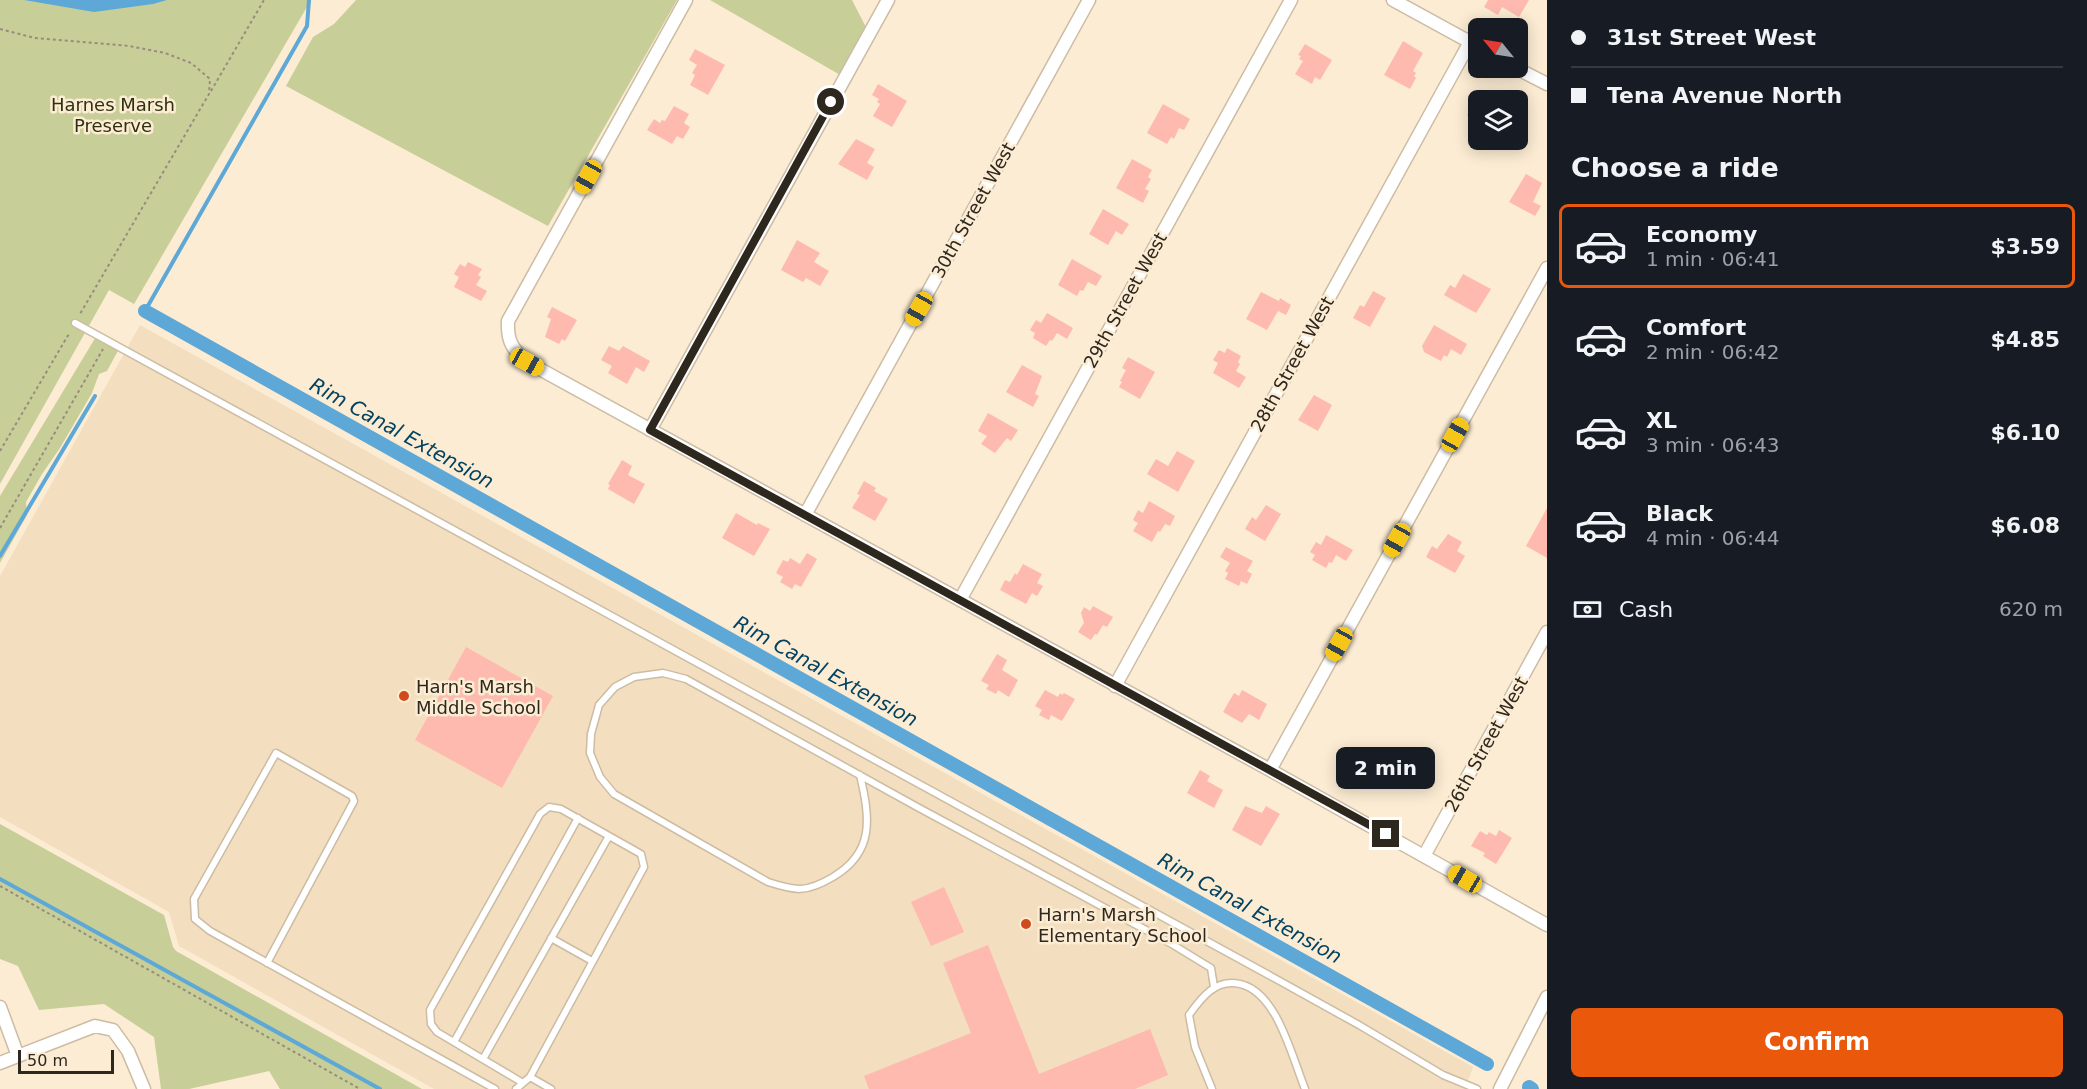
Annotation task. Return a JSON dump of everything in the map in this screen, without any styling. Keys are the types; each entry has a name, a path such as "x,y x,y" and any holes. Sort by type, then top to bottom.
{"street":[{"path":"686,0 508,321 507,336 516,353 527,362 1270,770 1547,925"},
{"path":"650,430 888,0"},
{"name":"30th Street West","path":"805,515 1089,0"},
{"name":"29th Street West","path":"960,600 1291,0"},
{"path":"1393,0 1468,41"},
{"name":"28th Street West","path":"1115,686 1468,55"},
{"path":"1528,74 1547,84"},
{"path":"1270,770 1547,267"},
{"name":"26th Street West","path":"1424,856 1547,632"},
{"path":"1500,1089 1547,998"},
{"path":"0,1008 18,1056"},
{"path":"0,1063 95,1026 112,1030 128,1051 144,1089"}],"lane":[{"path":"75,323 1267,974 1359,1025 1435,1071 1477,1089"},
{"path":"860,776 867,806 866,831 859,856 847,868 820,885 793,890 768,882 614,794 600,777 590,753 591,734 599,705 615,687 634,677 663,673 686,679 860,776 1170,943 1211,968 1214,987"},
{"path":"267,963 354,801 352,796 276,753 194,899 195,919 210,931 267,963 495,1089"},
{"path":"516,1089 523,1083 530,1077 644,867 641,854 561,808 549,807 540,814 430,1010 431,1024 437,1032 523,1083"},
{"path":"454,1042 578,818"},
{"path":"483,1059 609,836"},
{"path":"551,938 592,962"},
{"path":"1212,1089 1195,1047 1189,1016 1200,999 1214,987 1230,981 1249,986 1265,998 1275,1014 1305,1089"},
{"path":"530,1077 551,1089"}],"path":[{"path":"0,451 264,0"},
{"path":"0,29 35,38 129,46 165,53 191,63 210,79 209,94"},
{"path":"0,528 108,341"},
{"path":"0,886 360,1089"}],"shaded area":[{"name":"Harn's Marsh Middle School","path":"140,325 1473,1067 1465,1089 434,1089 179,946 169,912 0,817 0,576"}],"green space":[{"name":"Harnes Marsh Preserve","path":"0,0 311,0 134,304 109,290 0,484"},
{"path":"356,0 677,0 548,226 286,86 313,37 334,24"},
{"path":"710,0 852,0 872,39 849,80"},
{"path":"97,335 120,347 107,371 99,374 92,393 26,502 27,515 0,563 0,496"},
{"path":"0,824 164,915 176,951 422,1089 280,1089 269,1071 189,1089 161,1089 154,1037 104,1004 39,1010 18,966 0,959"}],"water":[{"path":"24,0 167,0 94,12"}],"building":[{"path":"1488,0 1529,0 1519,17 1502,7 1498,15 1484,7"},
{"path":"1403,41 1423,53 1413,71 1416,73 1414,76 1416,78 1410,89 1384,75"},
{"path":"1305,44 1332,60 1320,80 1315,77 1312,84 1295,74 1303,61 1298,55"},
{"path":"695,49 725,65 708,95 690,85 695,75 692,73 697,65 689,60"},
{"path":"878,84 907,101 892,127 873,116 880,104 877,102 879,99 872,95"},
{"path":"1163,104 1190,119 1184,130 1179,128 1174,139 1171,137 1167,144 1147,133"},
{"path":"674,106 689,114 684,123 690,127 683,139 677,136 672,144 647,130 654,119 660,123 662,120 665,121"},
{"path":"856,139 875,149 867,163 874,167 867,180 838,164"},
{"path":"1132,159 1152,170 1148,177 1151,179 1145,189 1149,191 1143,203 1116,188"},
{"path":"1526,174 1542,183 1533,202 1541,206 1535,216 1509,202"},
{"path":"1103,209 1129,224 1122,235 1116,231 1108,245 1089,234"},
{"path":"797,240 820,253 814,262 829,271 820,286 806,278 803,282 781,270"},
{"path":"1072,259 1102,276 1096,286 1088,282 1077,296 1058,285"},
{"path":"468,262 482,269 478,275 481,277 476,285 487,291 481,301 454,287 459,277 454,274 460,264 465,267"},
{"path":"1463,274 1491,289 1476,313 1444,295 1450,285 1455,288"},
{"path":"1373,291 1386,298 1370,327 1353,318 1360,305 1364,307"},
{"path":"1261,292 1279,301 1280,298 1291,305 1286,315 1278,311 1267,330 1246,319"},
{"path":"552,307 577,320 565,341 562,339 559,344 545,337 551,319 547,317"},
{"path":"1047,313 1073,328 1067,339 1057,333 1046,346 1033,338 1035,333 1030,330 1036,320 1041,323"},
{"path":"1434,325 1467,344 1461,355 1451,349 1447,357 1444,355 1441,361 1424,352 1422,346"},
{"path":"609,346 619,351 623,346 650,361 644,372 636,367 627,384 608,373 612,366 601,360"},
{"path":"1227,348 1241,356 1236,371 1246,377 1239,388 1213,373 1218,363 1213,360 1219,350 1225,353"},
{"path":"1128,357 1155,372 1140,399 1119,387 1126,370 1122,368"},
{"path":"1022,365 1042,376 1035,394 1039,396 1033,407 1006,392"},
{"path":"1314,395 1332,405 1318,431 1298,420"},
{"path":"988,413 1018,430 1011,441 1007,438 995,453 981,444 987,436 978,431"},
{"path":"1177,451 1195,461 1178,492 1147,474 1156,459 1168,466"},
{"path":"622,460 632,466 628,475 645,484 634,504 608,489 610,485 608,484"},
{"path":"864,481 876,488 874,491 888,499 875,521 852,508 860,495 857,494"},
{"path":"1149,501 1175,516 1170,526 1165,524 1152,542 1133,531 1138,523 1133,520 1138,510 1143,513"},
{"path":"1266,505 1281,514 1265,541 1245,529 1252,517 1256,520"},
{"path":"1547,508 1547,558 1526,546"},
{"path":"736,513 757,525 758,523 770,529 754,556 722,538"},
{"path":"1448,534 1462,542 1457,551 1465,556 1455,573 1426,557 1432,546 1437,549"},
{"path":"1326,535 1353,550 1346,561 1336,555 1326,568 1312,560 1315,555 1310,552 1316,542 1321,545"},
{"path":"1226,547 1253,561 1247,571 1252,574 1247,584 1241,581 1239,586 1225,579 1228,573 1225,571 1230,563 1220,557"},
{"path":"807,553 817,559 801,587 795,584 792,589 780,582 783,577 776,573 783,560 788,562 790,558 800,564"},
{"path":"1023,564 1042,574 1037,583 1043,586 1037,596 1032,593 1026,604 1000,590 1005,580 1010,582"},
{"path":"1093,606 1113,617 1107,627 1103,625 1091,640 1078,632 1084,623 1081,613 1084,607 1090,611"},
{"path":"466,647 553,696 502,788 415,740"},
{"path":"997,654 1007,660 1002,670 1018,680 1009,697 998,690 996,694 986,689 989,685 981,681"},
{"path":"1045,690 1058,697 1060,693 1062,695 1064,693 1075,699 1062,721 1051,715 1049,720 1039,715 1042,710 1035,706"},
{"path":"1242,690 1267,704 1259,720 1249,714 1242,723 1223,712 1234,693 1239,696"},
{"path":"1200,770 1210,776 1207,781 1223,790 1214,808 1187,793"},
{"path":"1245,806 1262,813 1266,806 1280,814 1261,846 1232,830"},
{"path":"1499,830 1512,838 1496,864 1483,856 1485,853 1471,846 1480,831 1496,836"},
{"path":"944,887 964,932 931,946 911,902"},
{"path":"988,945 1039,1074 1150,1029 1168,1075 1135,1089 869,1089 864,1076 971,1033 943,963"}],"waterway":[{"path":"145,311 307,26 309,0"},
{"name":"Rim Canal Extension","path":"145,311 1487,1064"},
{"path":"0,556 95,396"},
{"path":"0,879 380,1089"}],"place":[{"name":"Harn's Marsh Middle School","path":"404,696"},
{"name":"Harn's Marsh Elementary School","path":"1026,924"}],"route":[{"path":"831,102 650,430 1386,834"}]}
